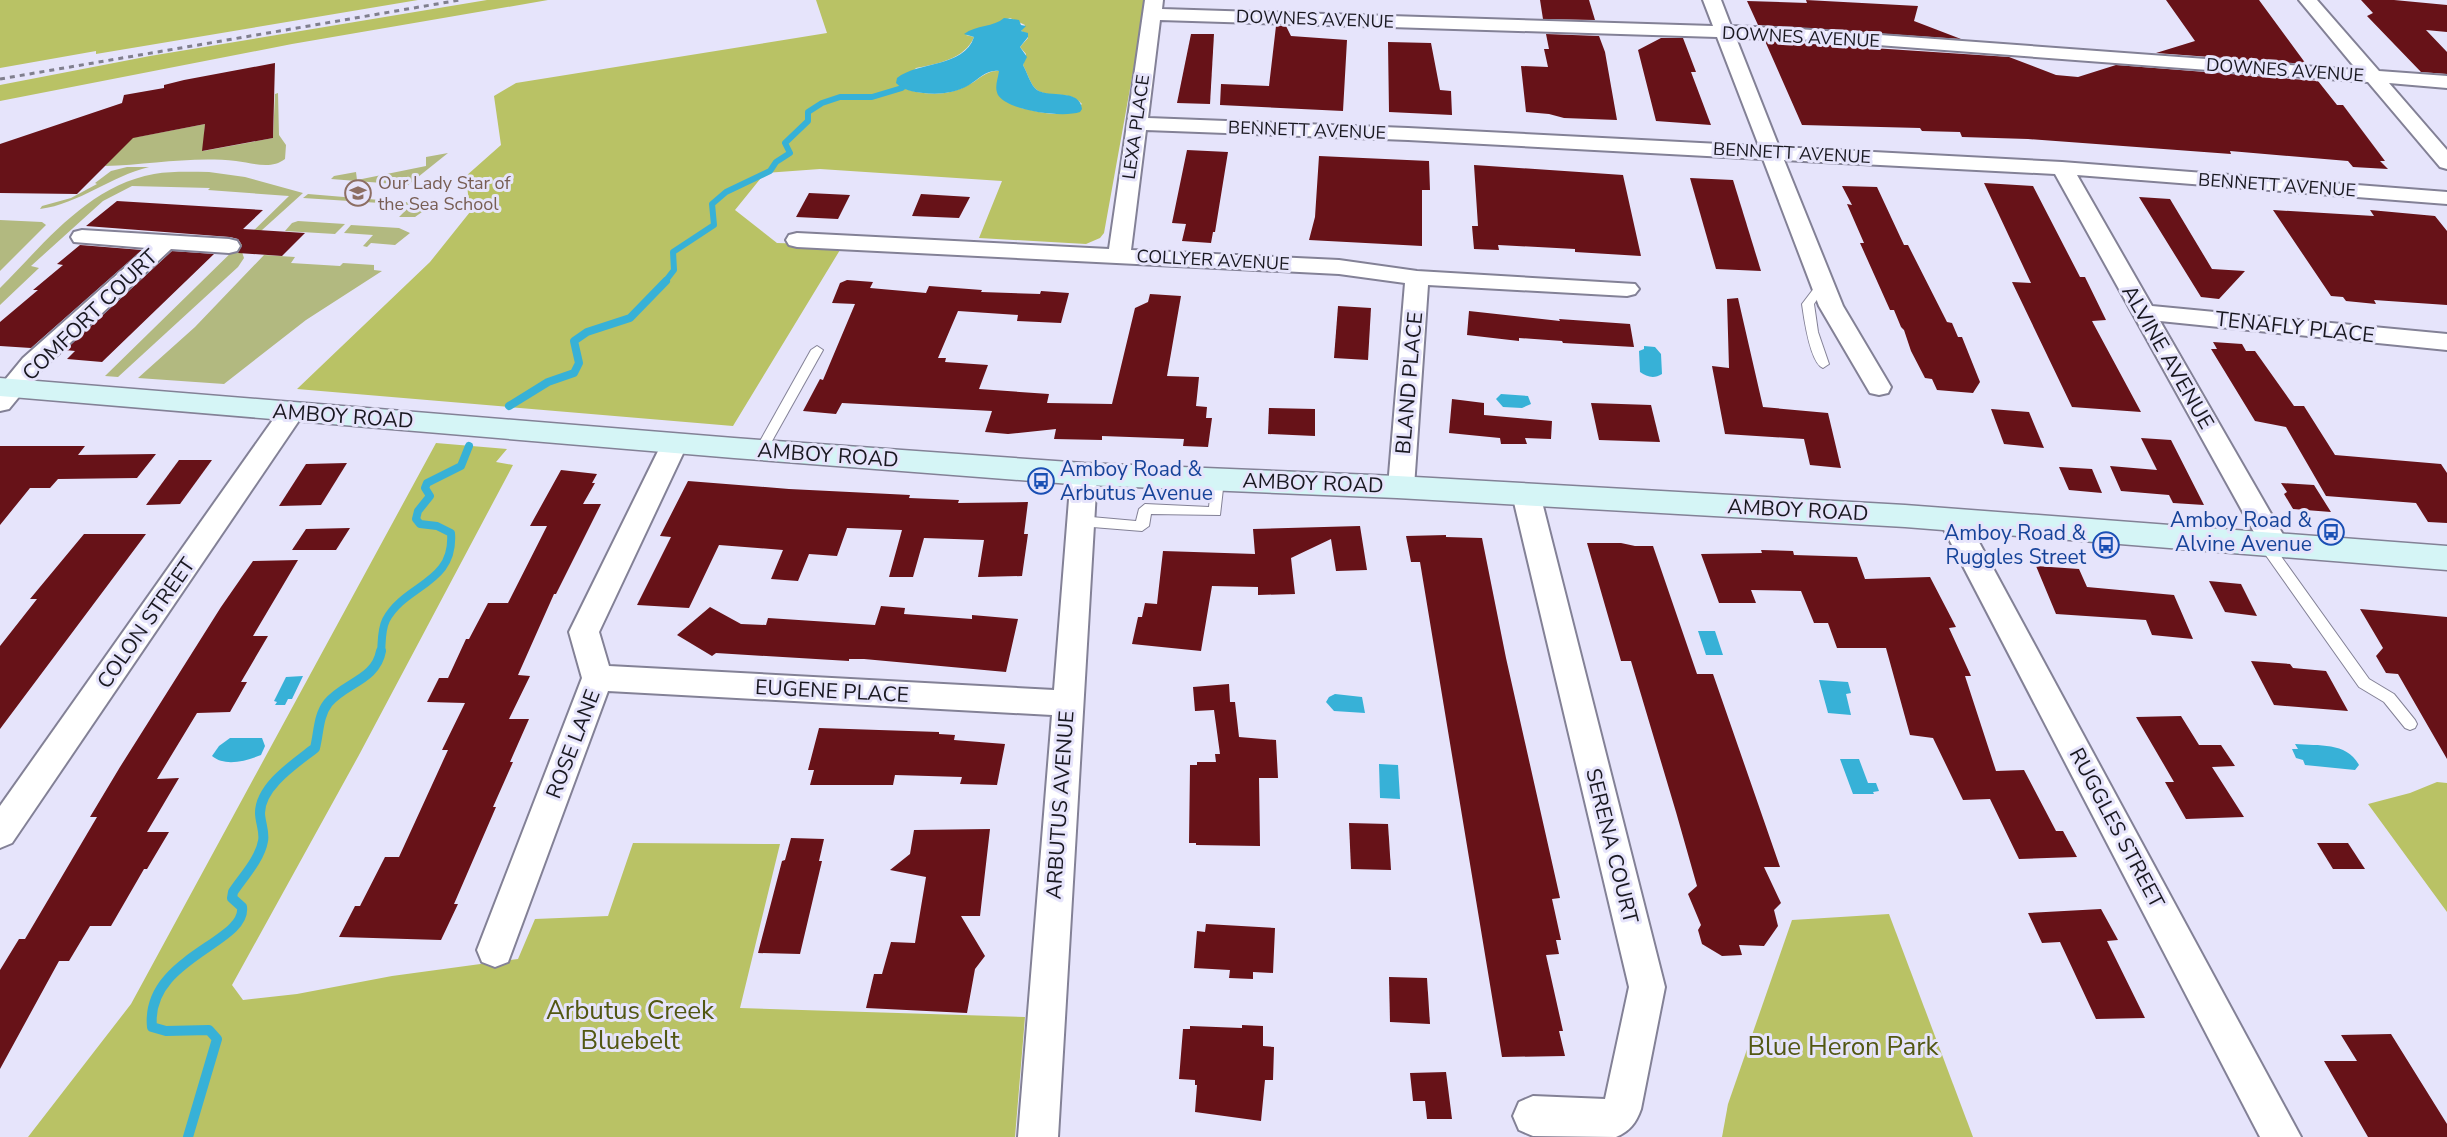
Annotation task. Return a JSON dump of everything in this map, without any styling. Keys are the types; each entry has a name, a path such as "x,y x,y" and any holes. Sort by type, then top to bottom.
{"main road":[{"name":"AMBOY ROAD","path":"5,392 1084,474 1401,487 1953,520 2447,558"}],"street":[{"path":"1712,0 1773,152 1822,285 1847,335 1879,387"},
{"path":"2308,0 2447,163"},
{"name":"DOWNES AVENUE","path":"1154,7 1798,34 2447,82"},
{"name":"LEXA PLACE","path":"1119,255 1154,7"},
{"name":"BENNETT AVENUE","path":"1137,124 1420,134 2062,168 2447,198"},
{"name":"ALVINE AVENUE","path":"2062,168 2270,544"},
{"name":"COMFORT COURT","path":"82,237 229,246"},
{"name":"COLLYER AVENUE","path":"797,240 1339,267 1418,278 1627,289"},
{"name":"COMFORT COURT","path":"5,392 32,364 166,242"},
{"name":"BLAND PLACE","path":"1401,487 1418,278"},
{"name":"TENAFLY PLACE","path":"2142,312 2447,342"},
{"name":"COLON STREET","path":"0,833 291,413"},
{"name":"ROSE LANE","path":"495,950 597,678 584,632 675,443"},
{"name":"ARBUTUS AVENUE","path":"1038,1137 1066,703 1084,474"},
{"name":"SERENA COURT","path":"1526,494 1647,987 1622,1109 1612,1119 1533,1116"},
{"name":"RUGGLES STREET","path":"1953,520 2281,1137"},
{"name":"EUGENE PLACE","path":"597,678 1066,703"}],"lane":[{"path":"1822,285 1808,304 1812,332 1823,364"},
{"path":"761,450 817,350"},
{"path":"1080,521 1142,526 1145,509 1215,512 1218,480"},
{"path":"2270,544 2364,683 2389,698 2410,724"}],"green space":[{"path":"0,0 418,0 0,68"},
{"path":"487,0 548,0 292,44 0,101 0,85 150,56"},
{"path":"816,0 1146,0 1104,233 1100,238 1086,244 979,238 1002,181 820,169 765,173 735,210 777,243 843,245 733,426 297,389 430,262 470,212 466,176 501,145 494,96 516,83 827,33","holes":["1010,18 1025,25 1021,31 1028,34 1028,38 1020,47 1026,54 1023,65 1033,85 1042,93 1065,95 1077,99 1082,104 1060,114 1021,108 999,76 999,71 987,73 962,88 944,93 918,92 900,87 916,68 933,65 964,51 974,37 966,35"]},
{"path":"278,93 279,135 286,145 285,159 280,162 262,165 236,161 187,160 105,166 138,129 137,137 205,124 203,151 273,138 275,94"},
{"path":"448,153 408,185 331,179 334,176 356,172 357,180 426,166 426,157"},
{"path":"127,167 149,167 121,177 68,202 40,209 42,206 71,198 97,184 95,183 111,171"},
{"path":"209,172 245,177 303,193 241,249 244,258 238,267 118,377 105,376 289,196 208,190 210,188 132,186 103,201 31,266 39,268 0,305 0,288 51,235 88,203 130,180 154,174"},
{"path":"308,194 416,203 422,212 415,217 399,217 411,205 303,198"},
{"path":"0,220 42,222 46,225 0,271"},
{"path":"298,221 345,224 335,234 285,231 292,223"},
{"path":"351,225 399,228 410,233 395,245 371,243 367,247 363,246 373,235 344,233"},
{"path":"264,255 295,257 291,263 340,266 343,263 374,265 374,270 382,271 306,320 224,384 138,378 195,327"},
{"name":"Arbutus Creek Bluebelt","path":"436,443 507,449 496,462 513,465 359,755 232,985 243,1000 297,994 392,976 518,959 535,919 608,916 633,843 780,844 740,1008 1025,1017 1015,1137 28,1137 131,1004"},
{"path":"2437,782 2447,783 2447,912 2368,804 2410,793"},
{"name":"Blue Heron Park","path":"1889,914 1973,1137 1722,1137 1728,1104 1792,920"}],"water":[{"path":"1004,18 1019,20 1021,25 1026,26 1021,31 1028,33 1028,37 1020,47 1027,57 1023,65 1035,88 1042,92 1076,98 1082,109 1080,112 1061,114 1036,112 1004,101 998,95 996,86 999,71 987,73 953,92 929,94 912,91 896,83 897,78 906,73 961,54 969,47 974,37 964,34"},
{"path":"1644,346 1655,347 1661,354 1662,374 1651,377 1640,372 1639,351 1644,349"},
{"path":"1501,394 1528,396 1531,404 1522,408 1503,407 1496,399"},
{"path":"1698,631 1715,631 1723,655 1706,655"},
{"path":"303,676 292,699 288,699 285,705 275,705 277,702 274,701 286,677"},
{"path":"1819,680 1848,682 1851,693 1846,694 1851,715 1828,713"},
{"path":"1335,694 1362,697 1365,713 1334,711 1326,702"},
{"path":"230,738 262,738 265,746 261,755 242,761 223,761 212,756 219,746"},
{"path":"2295,744 2323,745 2340,749 2347,752 2359,765 2355,770 2305,765 2303,760 2296,758 2292,749 2298,749"},
{"path":"1840,759 1859,759 1868,783 1876,783 1879,791 1873,792 1874,794 1853,794"},
{"path":"1379,764 1398,765 1400,799 1380,798"}],"building":[{"path":"1540,0 1589,0 1595,20 1543,19"},
{"path":"1806,0 1918,6 1914,21 1961,39 1758,25 1747,1 1807,3"},
{"path":"2166,0 2259,0 2306,64 2156,53 2195,41"},
{"path":"2361,0 2394,0 2447,5 2447,32 2426,30 2447,52 2447,74 2421,72 2367,16 2373,13"},
{"path":"1276,26 1286,26 1291,36 1347,40 1343,111 1220,105 1221,84 1269,86"},
{"path":"1191,34 1214,34 1210,104 1177,103"},
{"path":"1546,34 1599,36 1605,52 1617,120 1564,118 1526,112 1521,66 1548,67 1544,49 1549,49"},
{"path":"1661,38 1683,38 1696,72 1691,72 1711,125 1656,121 1638,50"},
{"path":"1765,41 2009,57 2056,75 2078,77 2116,65 2318,81 2337,105 2343,105 2385,161 2380,161 2388,169 2353,167 2348,161 2230,151 2231,154 2028,139 1962,137 1960,132 1922,131 1920,128 1802,125"},
{"path":"1388,42 1431,43 1440,90 1451,91 1452,115 1389,112"},
{"path":"275,63 273,138 202,151 205,124 133,138 77,194 0,193 0,144 122,103 124,95 164,88 164,85 184,80"},
{"path":"1187,150 1228,152 1215,232 1213,232 1211,243 1182,241 1186,224 1172,223"},
{"path":"1319,156 1429,161 1430,190 1422,190 1422,246 1309,240 1315,217"},
{"path":"1474,165 1623,175 1641,256 1575,252 1575,249 1498,245 1499,250 1474,249 1472,226 1478,226"},
{"path":"1690,178 1733,180 1761,271 1716,269"},
{"path":"1984,183 2033,186 2080,277 2085,277 2106,320 2092,321 2141,412 2072,407 2012,282 2031,283"},
{"path":"1842,186 1877,187 1904,245 1908,245 1947,322 1952,323 1958,337 1962,337 1980,382 1973,393 1937,390 1932,379 1925,378 1894,310 1890,310 1860,243 1864,243 1847,204 1852,205"},
{"path":"809,193 850,195 838,219 796,217"},
{"path":"921,194 970,197 959,218 912,216"},
{"path":"2139,197 2170,199 2212,269 2245,271 2219,299 2201,297"},
{"path":"117,201 263,210 243,229 305,233 282,256 238,253 242,245 238,239 230,237 86,226"},
{"path":"2273,210 2374,216 2370,210 2435,216 2447,231 2447,305 2374,300 2376,304 2346,301 2343,297 2331,296"},
{"path":"80,245 142,250 31,348 0,346 0,322 38,290 33,290 63,265 57,264"},
{"path":"172,251 214,254 102,362 67,359 75,351 65,350"},
{"path":"847,280 873,282 870,288 926,293 929,286 982,290 981,292 1069,293 1061,323 1017,321 1018,315 958,311 938,358 946,358 945,362 988,365 979,389 1049,394 1047,403 1112,404 1135,308 1148,302 1150,294 1181,296 1167,376 1199,377 1196,406 1207,407 1206,418 1212,418 1208,447 1183,446 1184,439 1102,436 1102,440 1054,439 1056,429 1008,434 985,432 992,411 842,403 836,414 803,411 820,379 823,380 855,304 832,303 840,283"},
{"path":"1738,298 1763,407 1828,413 1841,468 1810,465 1804,439 1725,434 1712,366 1729,368 1727,299"},
{"path":"1338,306 1371,308 1368,360 1334,358"},
{"path":"1469,311 1560,321 1559,319 1630,324 1634,347 1519,338 1519,341 1467,335"},
{"path":"2213,342 2242,344 2246,351 2255,351 2294,406 2304,406 2335,455 2441,464 2447,473 2447,523 2428,522 2416,503 2326,496 2286,427 2255,421 2211,349 2217,349"},
{"path":"1452,399 1484,403 1484,415 1552,421 1551,439 1525,438 1527,444 1501,444 1500,438 1449,433"},
{"path":"1591,403 1651,405 1660,442 1599,440"},
{"path":"1269,408 1315,409 1315,436 1268,434"},
{"path":"1991,409 2029,412 2044,448 2004,444"},
{"path":"2141,438 2171,440 2204,505 2173,503 2169,495 2121,491 2110,466 2157,470"},
{"path":"0,446 85,446 78,455 156,454 137,478 58,479 50,488 30,488 0,525"},
{"path":"179,460 212,460 180,504 146,505"},
{"path":"347,463 321,505 279,506 306,464"},
{"path":"2059,467 2092,469 2102,493 2069,490"},
{"path":"561,470 597,474 592,483 595,483 583,504 601,504 554,594 518,675 530,676 509,719 529,719 493,807 496,807 454,904 458,904 441,940 339,937 355,906 360,906 385,857 399,857 448,750 442,750 465,703 427,702 439,678 448,678 466,639 469,639 488,603 508,603 547,526 530,526"},
{"path":"688,481 910,495 909,498 959,500 958,503 1028,502 1024,534 1028,534 1022,576 978,577 984,540 924,538 913,577 889,577 902,530 847,528 837,556 809,554 798,581 771,579 783,550 719,545 689,608 637,605 671,537 660,536"},
{"path":"2281,483 2314,485 2331,512 2293,509 2284,494 2287,492"},
{"path":"1360,526 1367,570 1336,571 1331,539 1291,558 1295,594 1258,595 1258,587 1212,586 1201,651 1132,644 1138,617 1142,617 1145,603 1157,604 1163,551 1255,554 1253,529"},
{"path":"350,528 336,550 292,550 306,529"},
{"path":"84,534 146,534 0,729 0,646 37,599 30,599"},
{"path":"1446,535 1446,537 1482,538 1506,658 1560,898 1552,899 1561,940 1556,940 1559,954 1546,955 1563,1031 1559,1031 1565,1056 1502,1057 1420,562 1411,562 1406,536"},
{"path":"1587,543 1653,546 1697,674 1713,674 1780,867 1764,867 1781,903 1774,910 1778,926 1764,946 1739,945 1742,955 1722,956 1702,944 1698,930 1701,925 1688,894 1697,886 1676,812 1631,661 1621,661"},
{"path":"1761,550 1793,551 1794,555 1857,557 1865,579 1930,577 1956,627 1949,628 1971,676 1965,676 1996,771 2024,770 2056,831 2063,831 2077,857 2019,859 1990,799 1963,800 1933,738 1910,735 1886,648 1837,648 1828,623 1814,623 1801,591 1751,590 1756,603 1719,603 1701,554 1762,553"},
{"path":"298,560 253,636 268,636 241,682 247,682 230,712 197,713 157,779 179,778 147,832 169,832 147,869 144,869 111,926 90,926 69,961 59,961 0,1069 0,970 19,939 25,939 97,817 90,817 120,767 221,607 253,561"},
{"path":"2036,566 2079,569 2087,587 2174,595 2193,639 2152,635 2146,620 2056,614"},
{"path":"2209,581 2241,584 2257,616 2225,612"},
{"path":"881,606 905,608 904,614 972,619 972,615 1018,619 1006,672 864,659 849,659 849,661 716,653 712,656 677,635 710,607 741,624 766,625 768,618 875,625"},
{"path":"2360,609 2447,617 2447,759 2398,674 2386,673 2376,656 2383,648"},
{"path":"2251,661 2290,664 2293,668 2326,671 2348,711 2274,705"},
{"path":"1229,684 1230,702 1235,702 1239,737 1276,740 1278,778 1259,778 1260,846 1189,843 1190,765 1197,765 1197,762 1216,762 1215,754 1220,754 1214,710 1195,711 1193,687"},
{"path":"2181,716 2199,745 2221,745 2235,766 2212,767 2244,817 2186,819 2165,782 2174,782 2136,717"},
{"path":"819,728 939,732 939,734 955,735 954,740 1005,744 997,785 960,784 962,777 895,775 893,785 810,785 814,770 808,770"},
{"path":"1349,823 1388,824 1391,870 1351,869"},
{"path":"990,829 980,916 961,916 985,956 975,969 967,1013 866,1008 874,974 882,974 891,942 915,943 926,877 890,870 910,854 914,830"},
{"path":"791,838 824,839 819,861 822,861 800,954 758,953 782,861 785,860"},
{"path":"2317,843 2348,843 2365,869 2333,869"},
{"path":"2101,909 2118,940 2107,941 2145,1018 2096,1019 2060,942 2042,943 2028,913"},
{"path":"1206,924 1275,928 1273,973 1253,972 1253,979 1229,978 1230,970 1194,968 1197,931 1205,932"},
{"path":"1389,977 1427,978 1430,1024 1390,1022"},
{"path":"1242,1025 1263,1026 1263,1046 1274,1047 1273,1080 1265,1080 1261,1121 1195,1112 1197,1085 1195,1085 1195,1080 1179,1079 1183,1029 1190,1029 1190,1026 1242,1028"},
{"path":"2391,1034 2447,1124 2447,1137 2368,1137 2324,1061 2357,1061 2341,1035"},
{"path":"1446,1072 1452,1119 1427,1119 1425,1101 1413,1101 1410,1073"}],"waterway":[{"path":"664,283 674,270 673,252 714,225 712,204 726,192 770,171 776,162 790,153 785,143 808,121 808,112 822,103 840,97 872,97 902,88"},
{"path":"509,406 548,382 574,373 579,363 574,341 587,332 630,318 666,281"},
{"path":"381,653 384,624 394,608 437,573 445,563 450,550 451,533 437,526 420,524 416,519 418,511 430,496 425,488 427,483 461,466 469,446"},
{"path":"188,1137 217,1039 209,1030 166,1031 152,1027 154,1004 164,984 179,968 229,931 239,920 242,907 232,898 233,892 255,861 261,848 263,834 260,813 266,794 280,776 315,748 321,719 328,703 373,669 381,651"}],"railway":[{"path":"0,79 460,0"}],"place":[{"name":"Our Lady Star of the Sea School","path":"358,193"},
{"name":"Amboy Road & Arbutus Avenue","path":"1041,481"},
{"name":"Amboy Road & Alvine Avenue","path":"2331,532"},
{"name":"Amboy Road & Ruggles Street","path":"2106,545"}]}
